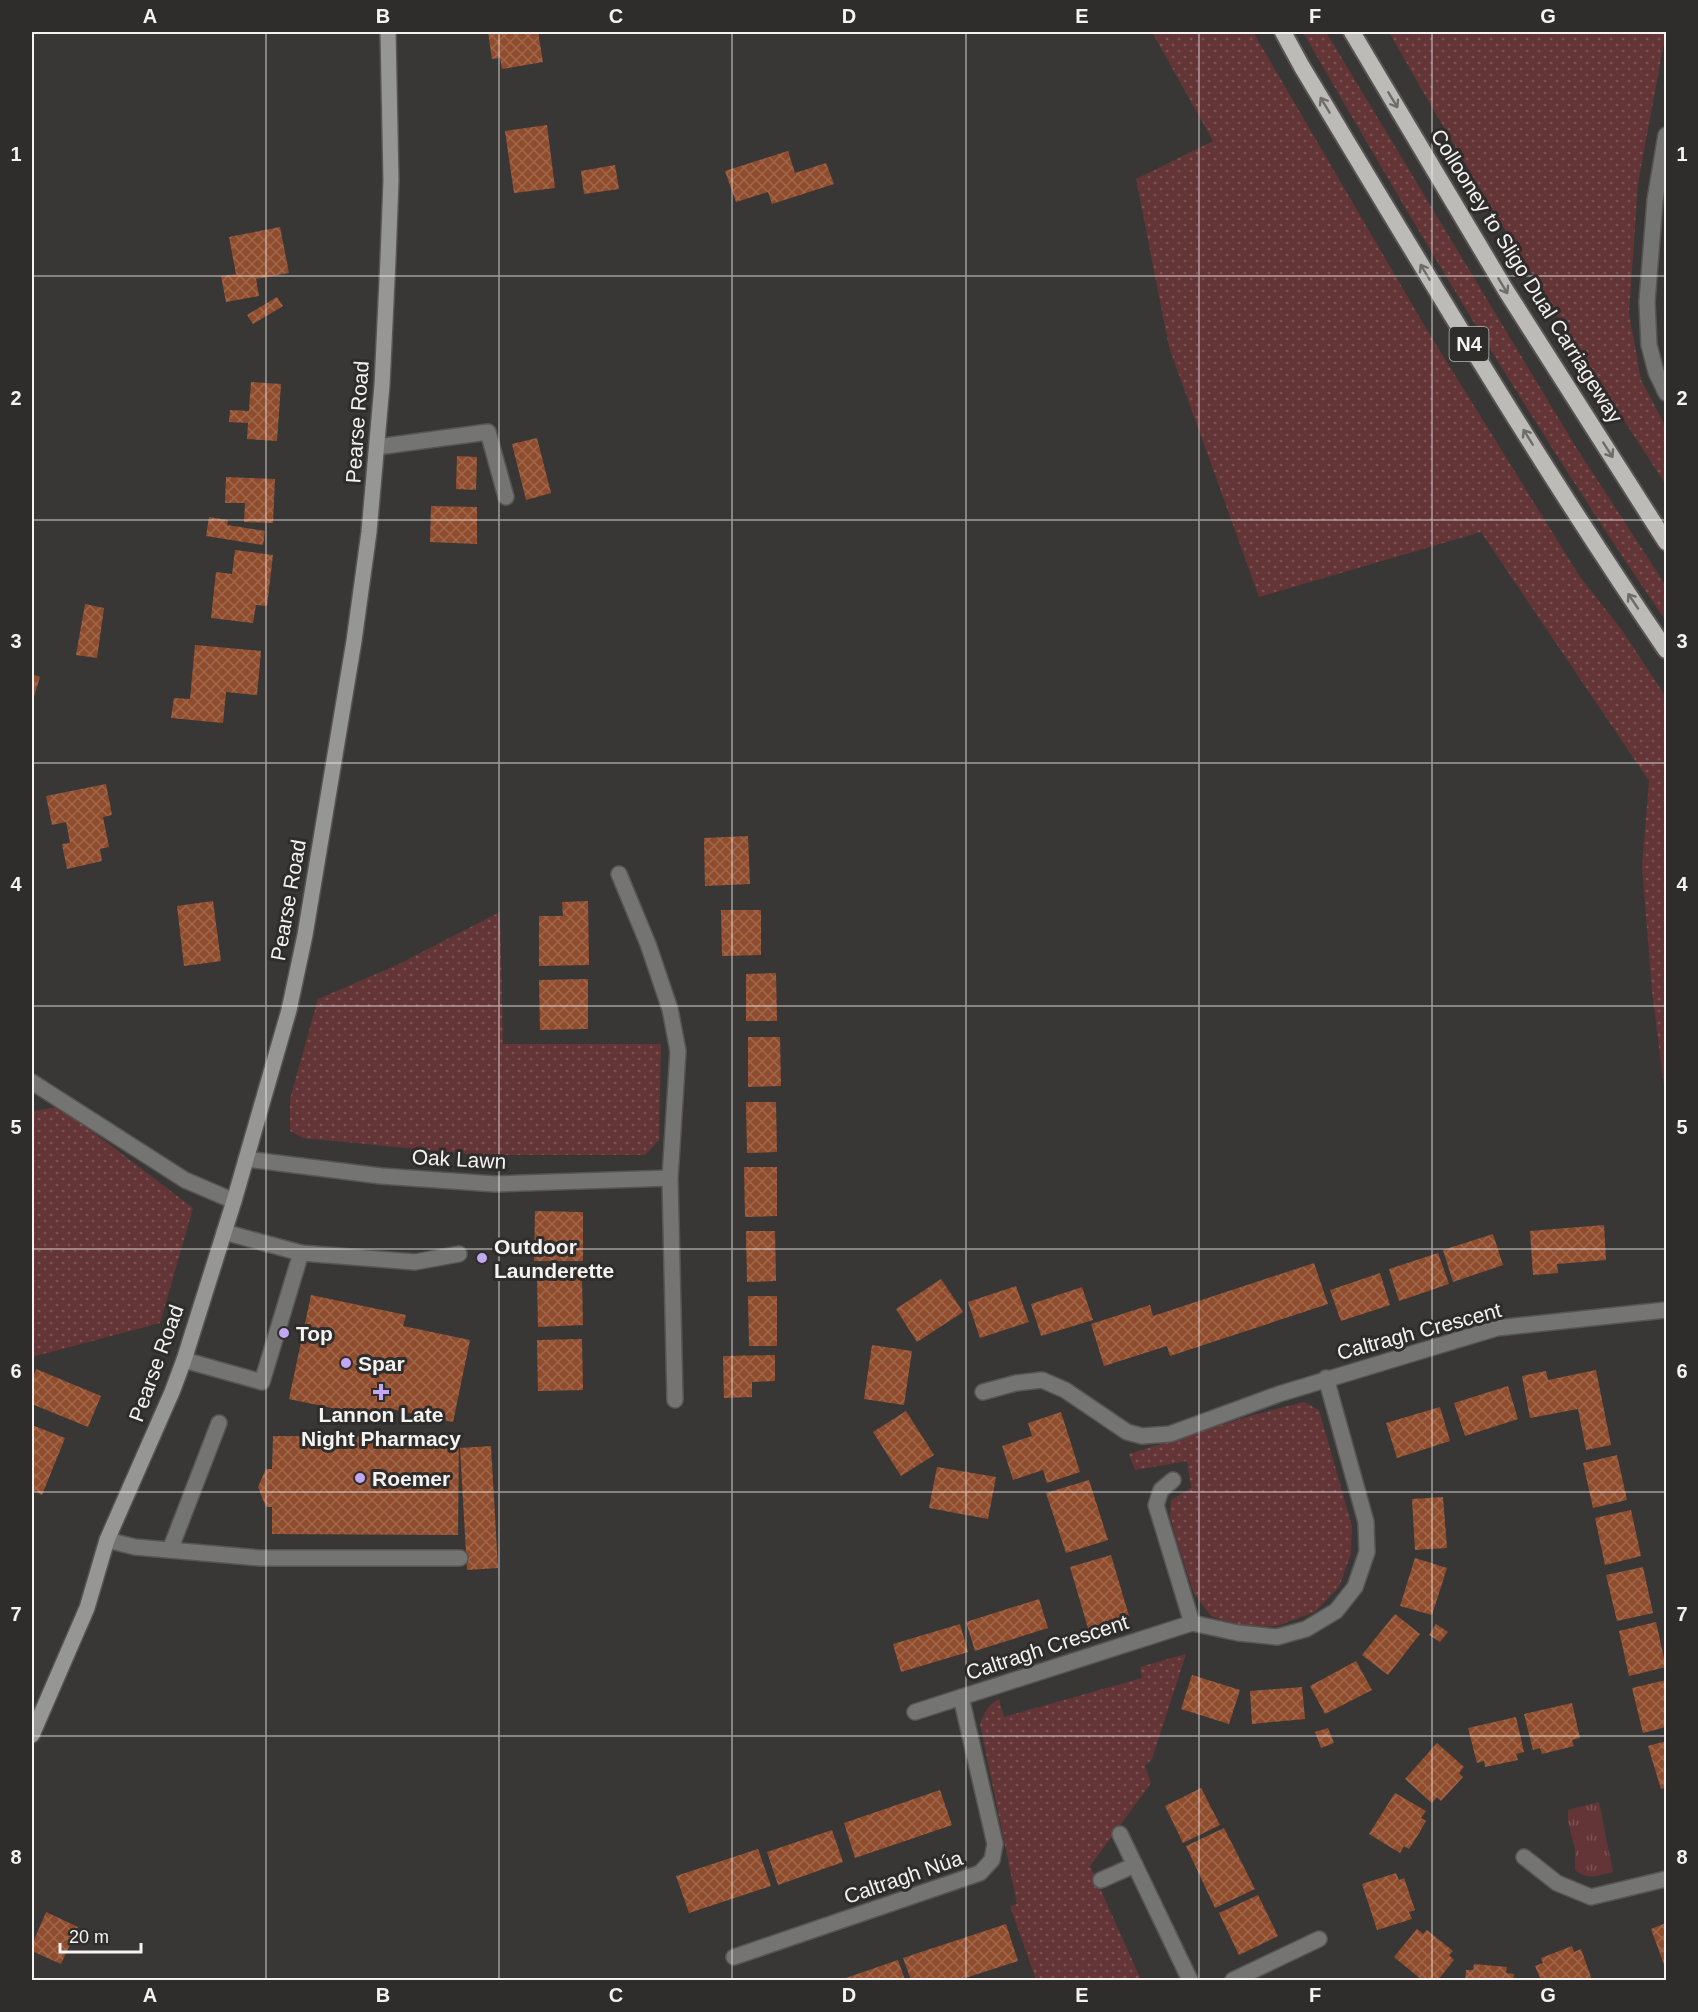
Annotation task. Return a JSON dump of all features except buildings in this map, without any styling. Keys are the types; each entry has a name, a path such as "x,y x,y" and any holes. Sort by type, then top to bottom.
{"highway":[{"name":"N4","path":"1283,32 1453,319 1666,650"},
{"name":"Collooney to Sligo Dual Carriageway","path":"1352,32 1505,289 1666,543"}],"main road":[{"name":"Pearse Road","path":"32,1735 87,1608 107,1540 184,1360 234,1201 289,1010 356,630 369,532 383,374 391,181 388,32"}],"street":[{"path":"1666,135 1655,200 1647,302 1649,345 1656,372 1666,393"},
{"path":"377,447 488,432 506,497"},
{"path":"619,874 648,944 670,1010 678,1051 670,1178 675,1400"},
{"path":"32,1082 185,1180 234,1201"},
{"name":"Oak Lawn","path":"246,1159 381,1176 495,1184 670,1178"},
{"path":"224,1232 301,1253 415,1262 459,1254"},
{"path":"184,1360 262,1383 301,1253"},
{"name":"Caltragh Crescent","path":"983,1392 1016,1383 1042,1380 1065,1390 1127,1432 1142,1436 1170,1434 1326,1378 1497,1328 1666,1310"},
{"name":"Caltragh Crescent","path":"915,1712 1192,1623 1238,1633 1277,1637 1306,1629 1336,1611 1354,1587 1367,1552 1366,1522 1326,1378"},
{"path":"170,1550 219,1423"},
{"path":"1173,1480 1161,1490 1156,1505 1192,1623"},
{"path":"107,1540 135,1547 260,1558 460,1558"},
{"name":"Caltragh Núa","path":"734,1957 980,1873 992,1860 995,1844 961,1697"},
{"path":"1120,1834 1190,1980"},
{"path":"1524,1857 1557,1883 1591,1897 1666,1879"},
{"path":"1101,1880 1135,1865"},
{"path":"1233,1980 1319,1939"}],"green space":[{"path":"1152,32 1253,32 1427,330 1580,577 1621,629 1666,697 1666,1103 1652,991 1642,866 1649,781 1481,532 1259,597 1169,347 1136,179 1213,141"},
{"path":"1303,32 1326,32 1574,444 1666,586 1666,621 1524,404 1390,182"},
{"path":"1389,32 1666,32 1638,183 1629,313 1641,380 1666,427 1666,485 1524,261"},
{"path":"500,912 503,1044 661,1044 659,1140 645,1155 480,1155 303,1138 290,1131 290,1099 318,999 397,965"},
{"path":"60,1107 193,1208 160,1323 32,1357 32,1111"},
{"path":"1304,1402 1319,1410 1352,1526 1351,1554 1339,1587 1315,1612 1277,1626 1247,1627 1212,1617 1194,1594 1170,1516 1171,1500 1191,1488 1187,1461 1135,1470 1129,1454 1250,1416"},
{"path":"1186,1654 1152,1759 1145,1766 1151,1783 1090,1866 1141,1980 1036,1980 1010,1906 1017,1904 980,1724 983,1716 999,1699 1004,1717 1142,1678 1140,1667"},
{"path":"1599,1802 1613,1872 1589,1876 1575,1870 1575,1849 1568,1822 1568,1810"}],"place":[{"name":"Outdoor Launderette","path":"482,1258"},
{"name":"Top","path":"284,1333"},
{"name":"Spar","path":"346,1363"},
{"name":"Lannon Late Night Pharmacy","path":"381,1392"},
{"name":"Roemer","path":"360,1478"}]}
